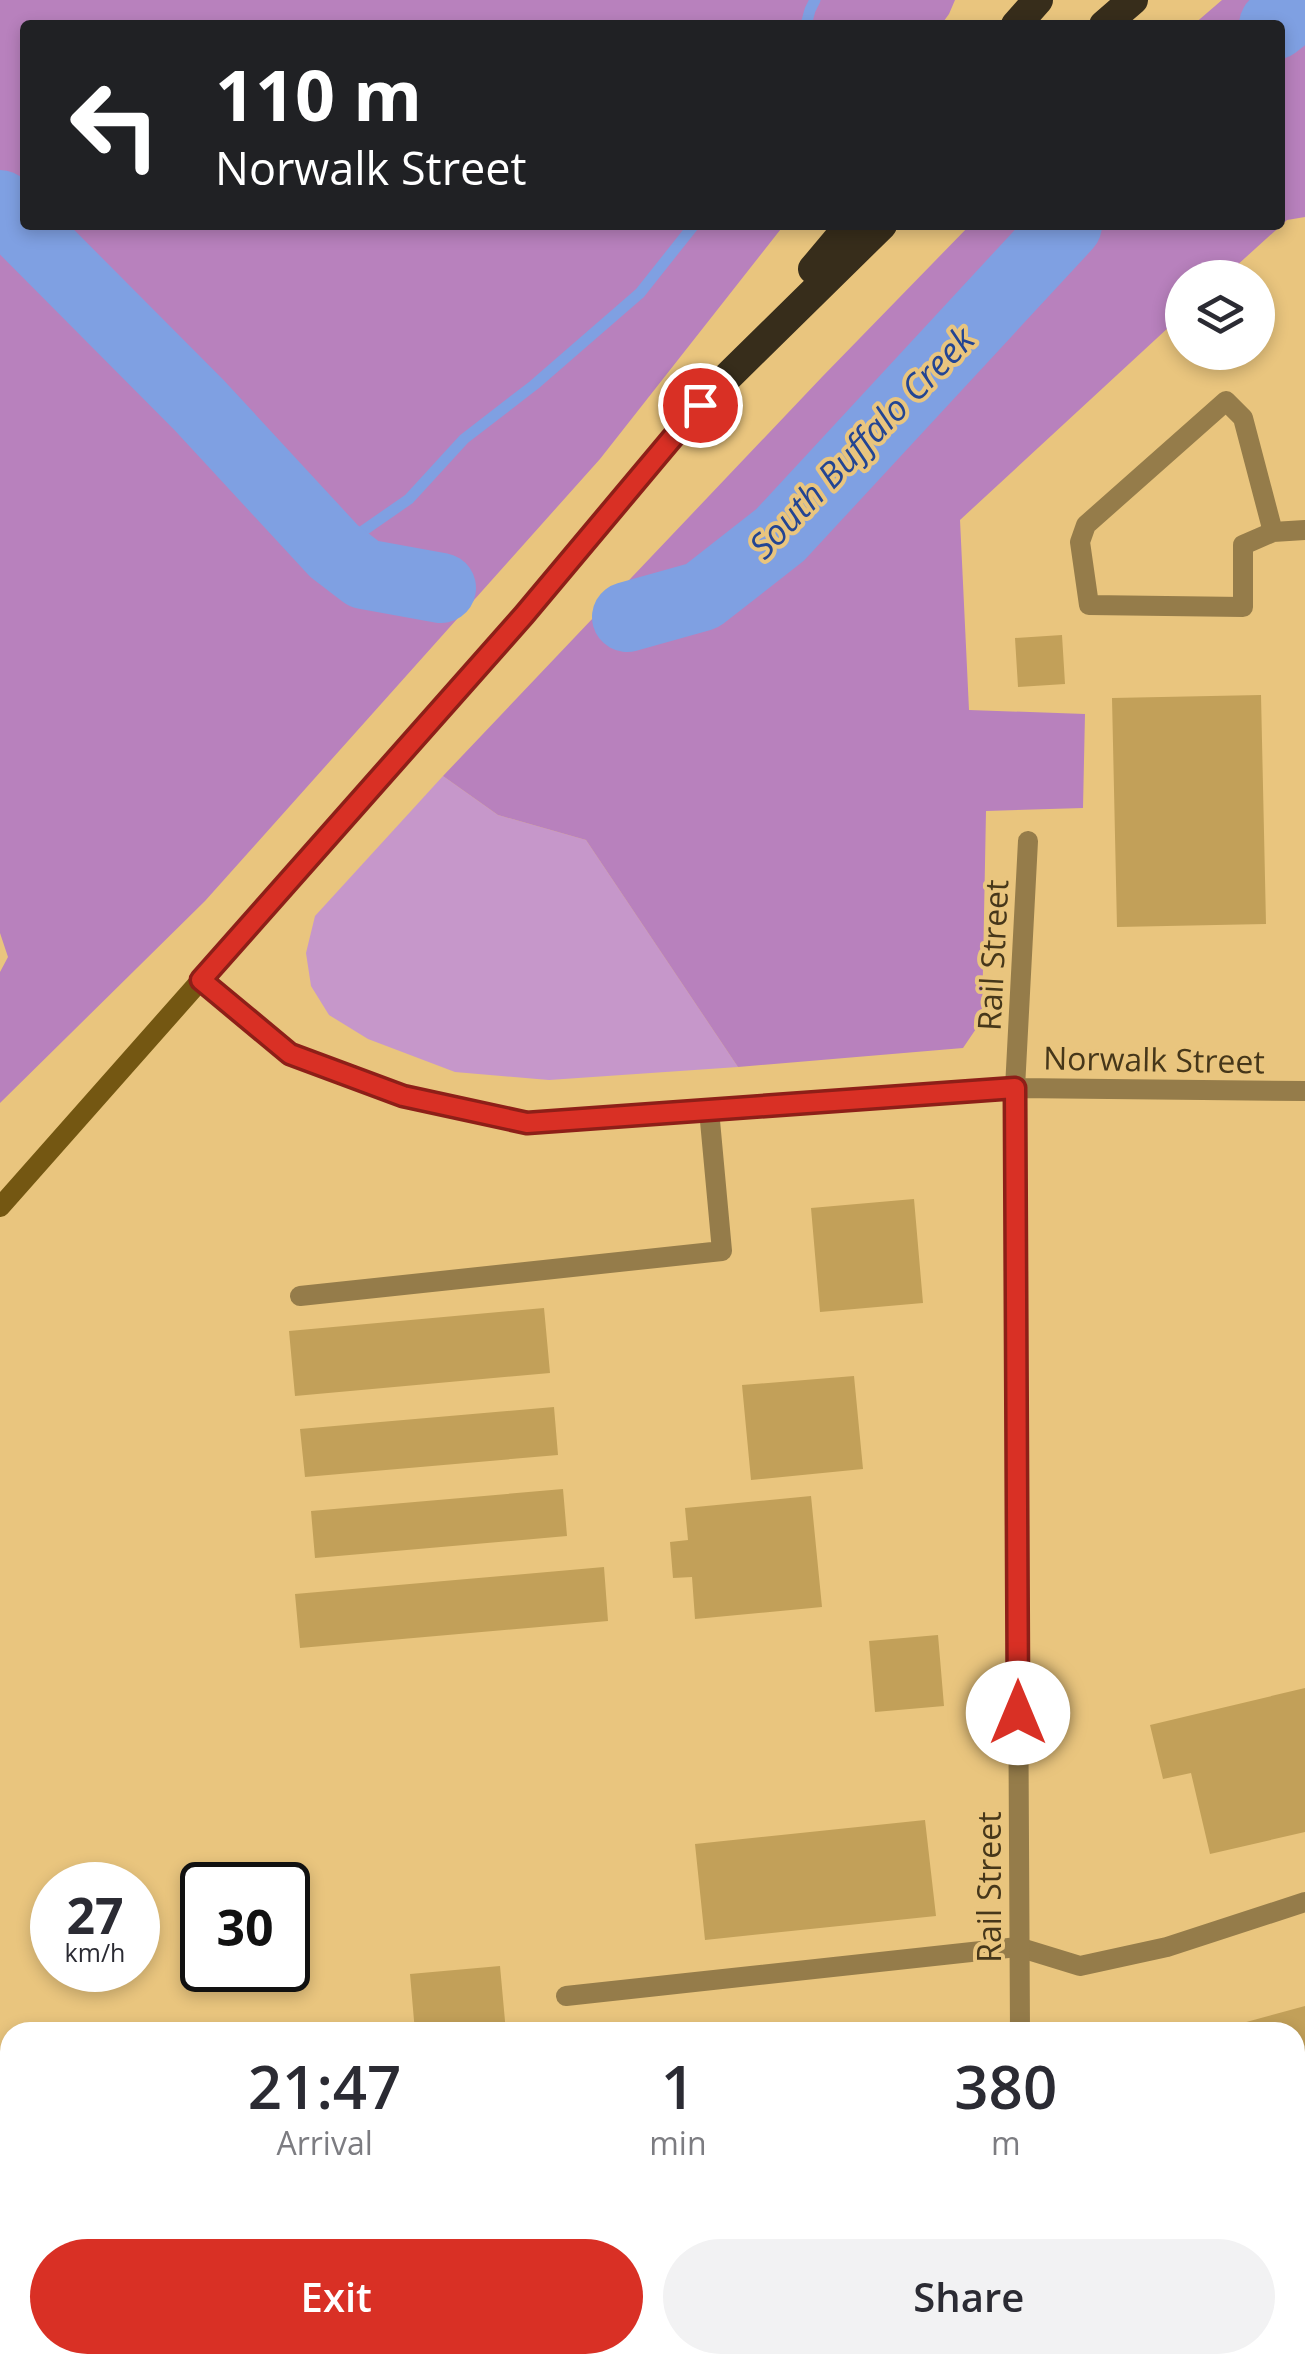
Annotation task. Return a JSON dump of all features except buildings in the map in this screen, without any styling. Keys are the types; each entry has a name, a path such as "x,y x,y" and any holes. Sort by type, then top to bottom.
{"highway":[{"path":"1020,20 1038,0"},
{"path":"1110,20 1134,0"},
{"path":"700,405 846,230"},
{"path":"700,405 877,230"}],"main road":[{"path":"0,1207 524,615 700,405"}],"street":[{"path":"1272,532 1243,418 1226,401 1086,525 1080,542 1089,604 1243,608 1243,544 1272,532 1305,530"},
{"name":"Rail Street","path":"1020,2022 1015,1088 1028,841"},
{"name":"Norwalk Street","path":"201,980 290,1054 403,1096 527,1123 1015,1088 1305,1092"},
{"path":"300,1296 722,1251 709,1110"},
{"path":"566,1996 1018,1947 1080,1966 1167,1946 1305,1902"}],"shaded area":[{"path":"0,0 955,0 945,20 20,20 20,230 780,230 600,459 205,901 0,1103 0,972 8,957 0,933"},
{"path":"1222,0 1305,0 1305,217 1285,222 1285,20 1199,20"},
{"path":"965,230 1276,230 1243,260 1165,260 1165,331 960,520 969,710 1085,714 1083,808 986,811 982,1020 963,1048 738,1067 586,840 498,815 443,776"},
{"path":"443,776 498,815 586,840 738,1067 549,1080 455,1072 368,1039 329,1015 311,986 306,953 315,916"}],"waterway":[{"path":"807,20 815,0"},
{"name":"South Buffalo Creek","path":"1280,20 1305,1"},
{"name":"South Buffalo Creek","path":"0,205 20,225"},
{"name":"South Buffalo Creek","path":"25,230 199,405 334,551 364,574 441,588"},
{"path":"334,551 409,499 464,439 534,385 640,293 690,230"},
{"name":"South Buffalo Creek","path":"627,617 702,596 780,535 1062,230"}],"route":[{"path":"700,405 524,615 201,980 290,1054 403,1096 527,1123 1015,1088 1018,1713"}]}
